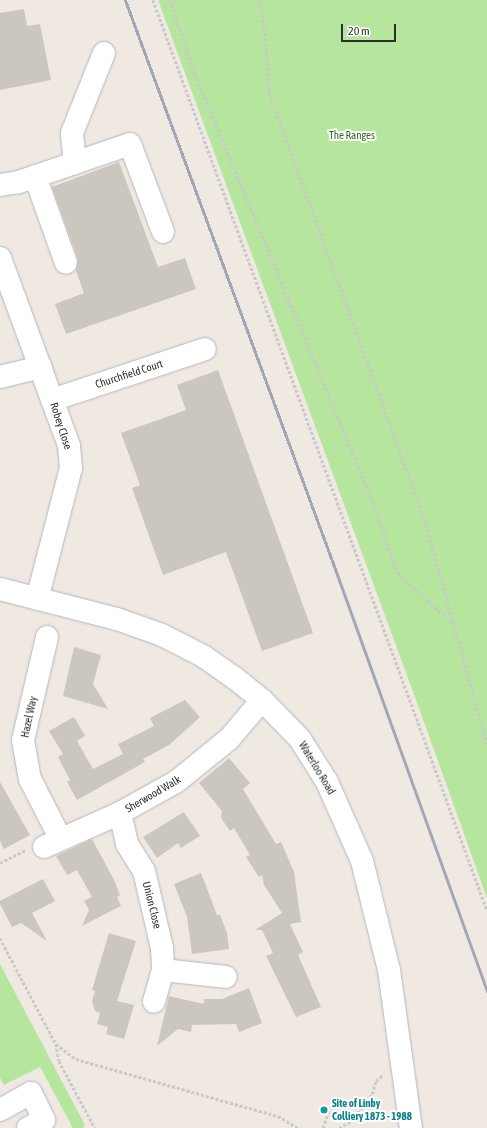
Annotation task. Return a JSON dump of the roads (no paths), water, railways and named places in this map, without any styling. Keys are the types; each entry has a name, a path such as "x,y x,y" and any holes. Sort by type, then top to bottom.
{"street":[{"path":"75,163 72,133 104,53"},
{"path":"66,263 18,181 130,144 163,232"},
{"name":"Robey Close","path":"0,258 4,283 41,368 69,446 71,468 37,599"},
{"name":"Churchfield Court","path":"52,400 205,349"},
{"path":"0,376 41,368"},
{"name":"Waterloo Road","path":"0,589 117,619 162,635 203,656 262,700 300,739 327,782 362,861 389,970 403,1059 411,1128"},
{"name":"Hazel Way","path":"47,637 23,740 30,779 52,843"},
{"name":"Sherwood Walk","path":"52,843 120,812 176,782 229,739 262,700"},
{"name":"Union Close","path":"120,812 127,844 144,871 162,948 163,970 154,1002"},
{"path":"163,970 226,977"},
{"path":"0,1110 31,1093 44,1120 28,1128"},
{"path":"0,1122 3,1128"}],"railway":[{"path":"125,0 335,569 487,991"}],"place":[{"name":"Site of Linby Colliery 1873 - 1988","path":"324,1110"}],"park label":[{"name":"The Ranges","path":"352,135"}]}
